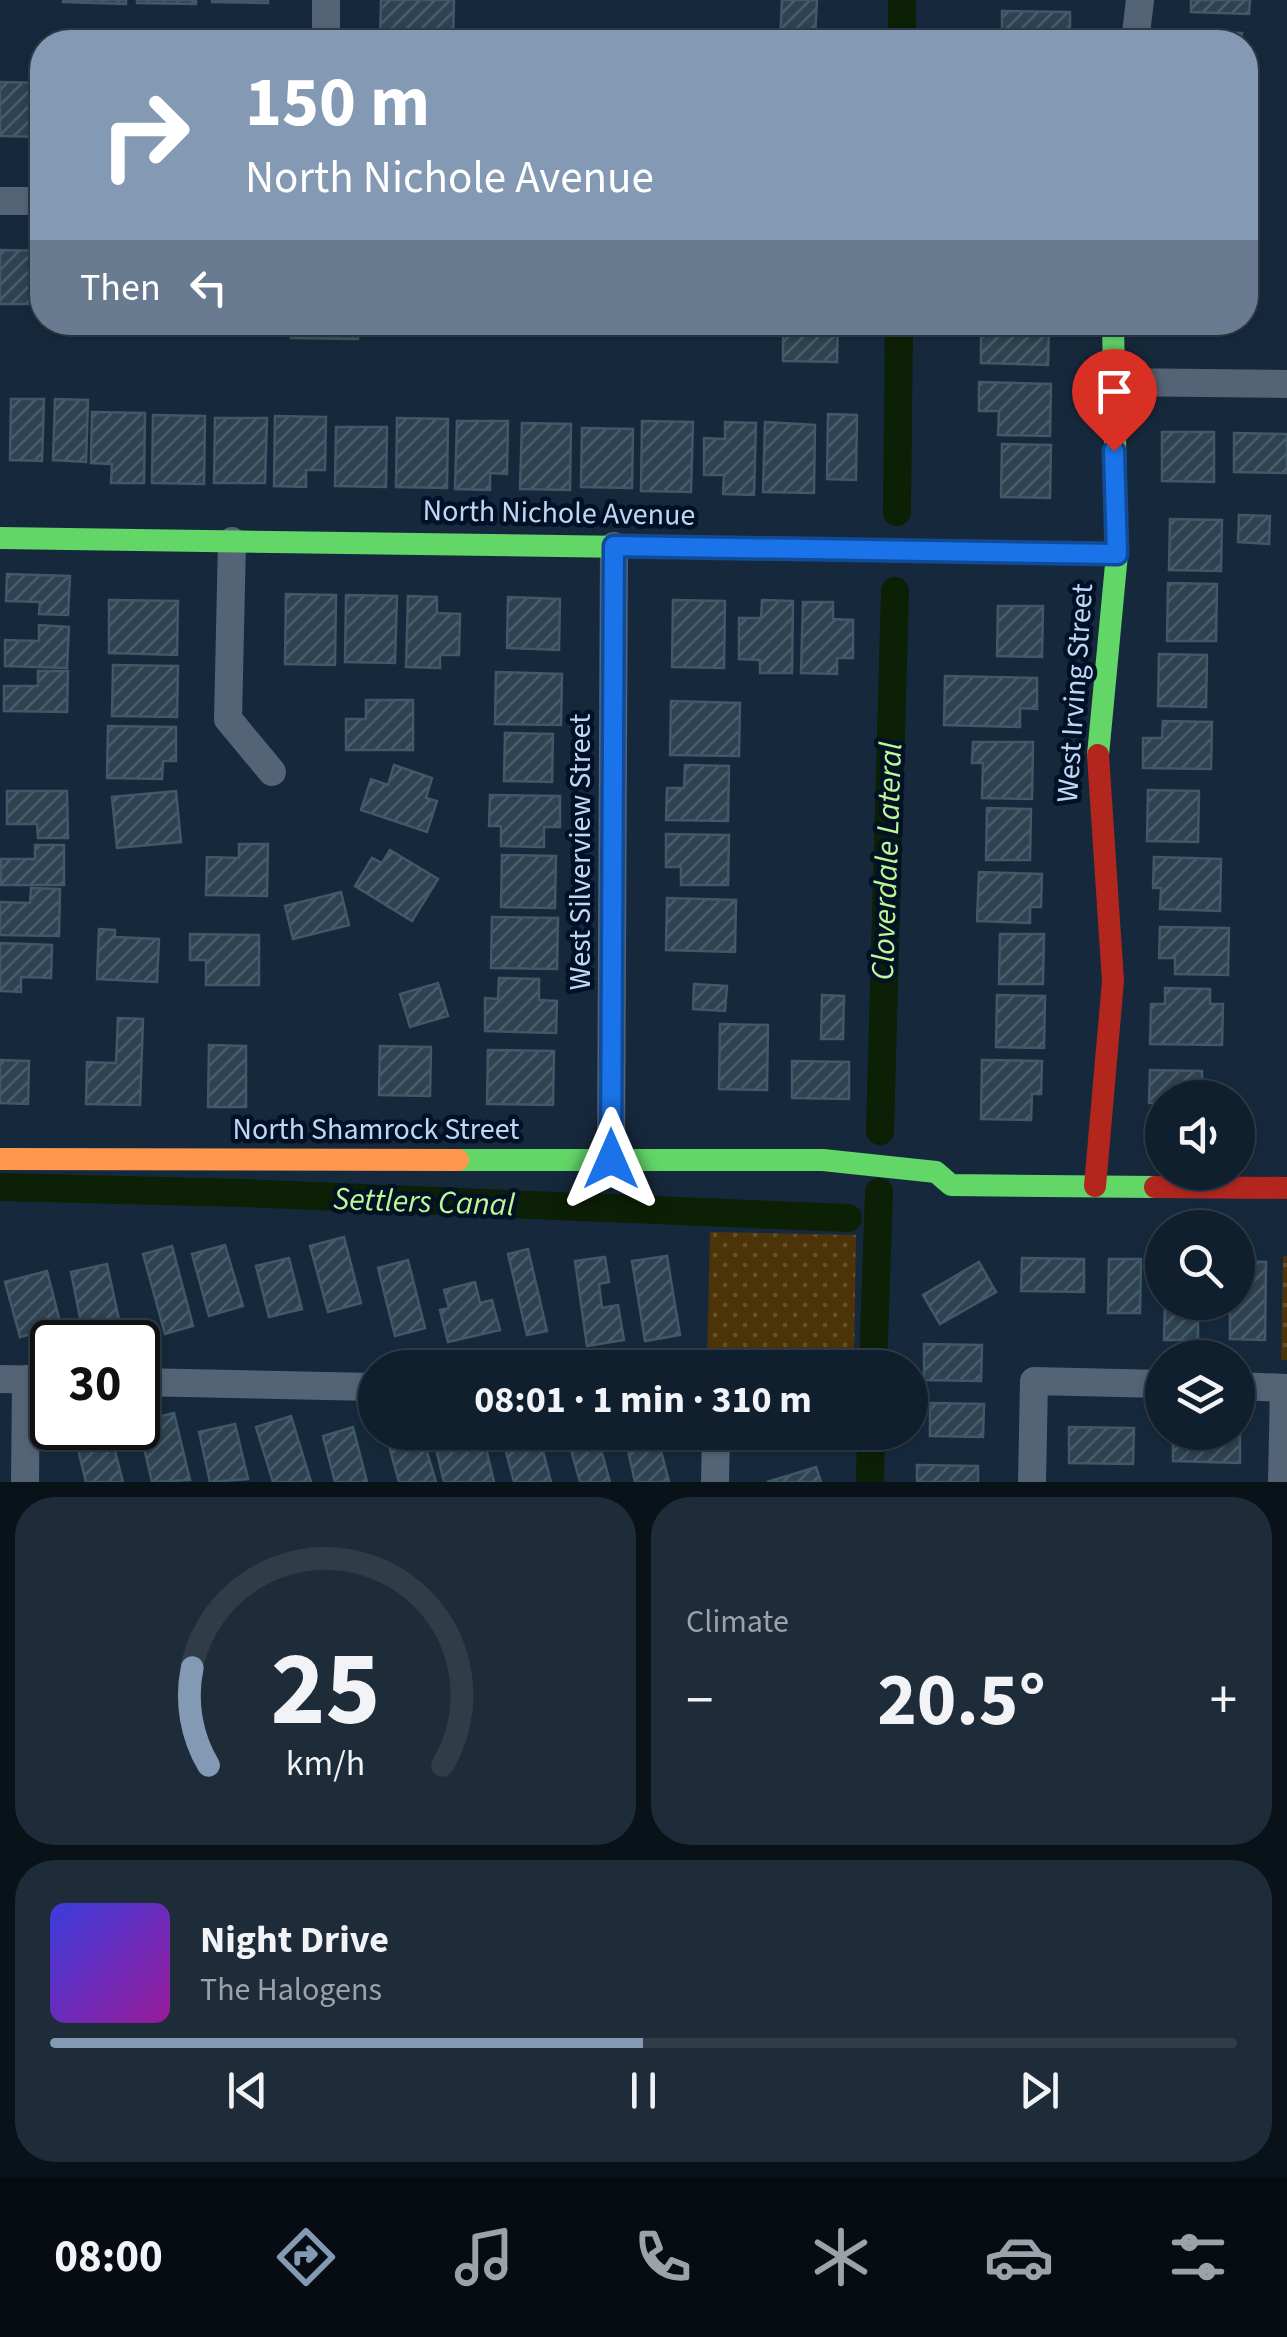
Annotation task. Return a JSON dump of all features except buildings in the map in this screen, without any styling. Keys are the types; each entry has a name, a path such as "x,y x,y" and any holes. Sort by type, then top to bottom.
{"street":[{"path":"326,0 326,30"},
{"path":"1136,30 1140,0"},
{"path":"0,201 30,201"},
{"name":"West Irving Street","path":"1095,1186 1113,981 1096,760 1117,554 1113,335"},
{"path":"1112,382 1287,384"},
{"name":"North Nichole Avenue","path":"0,538 1117,554"},
{"path":"232,541 228,719 272,772"},
{"name":"West Silverview Street","path":"611,1159 614,546"},
{"name":"North Shamrock Street","path":"0,1159 823,1160 936,1172 951,1185 1287,1188"},
{"path":"25,1482 26,1379"},
{"path":"1032,1482 1034,1381 1145,1384"},
{"path":"160,1382 358,1387"},
{"path":"1255,1387 1286,1388 1282,1482"},
{"path":"715,1482 716,1450"}],"shaded area":[{"path":"710,1232 856,1235 854,1350 707,1350"},
{"path":"1283,1256 1287,1256 1287,1360 1281,1360"}],"waterway":[{"name":"Cloverdale Lateral","path":"902,0 902,30"},
{"name":"Cloverdale Lateral","path":"897,512 899,335"},
{"name":"Cloverdale Lateral","path":"880,1131 895,591"},
{"name":"Settlers Canal","path":"0,1187 848,1218"},
{"name":"Cloverdale Lateral","path":"874,1350 879,1192"},
{"name":"Cloverdale Lateral","path":"870,1482 871,1450"}],"traffic: fast":[{"path":"1098,755 1117,554 1113,335"},
{"path":"0,538 1117,554"},
{"path":"458,1160 823,1160 936,1172 951,1185 1145,1187"}],"traffic: slow":[{"path":"0,1159 458,1160"}],"traffic: jam":[{"path":"1095,1186 1113,981 1098,755"},
{"path":"1255,1188 1287,1188"}],"route":[{"path":"611,1159 614,546 1117,554 1114,451"}]}
